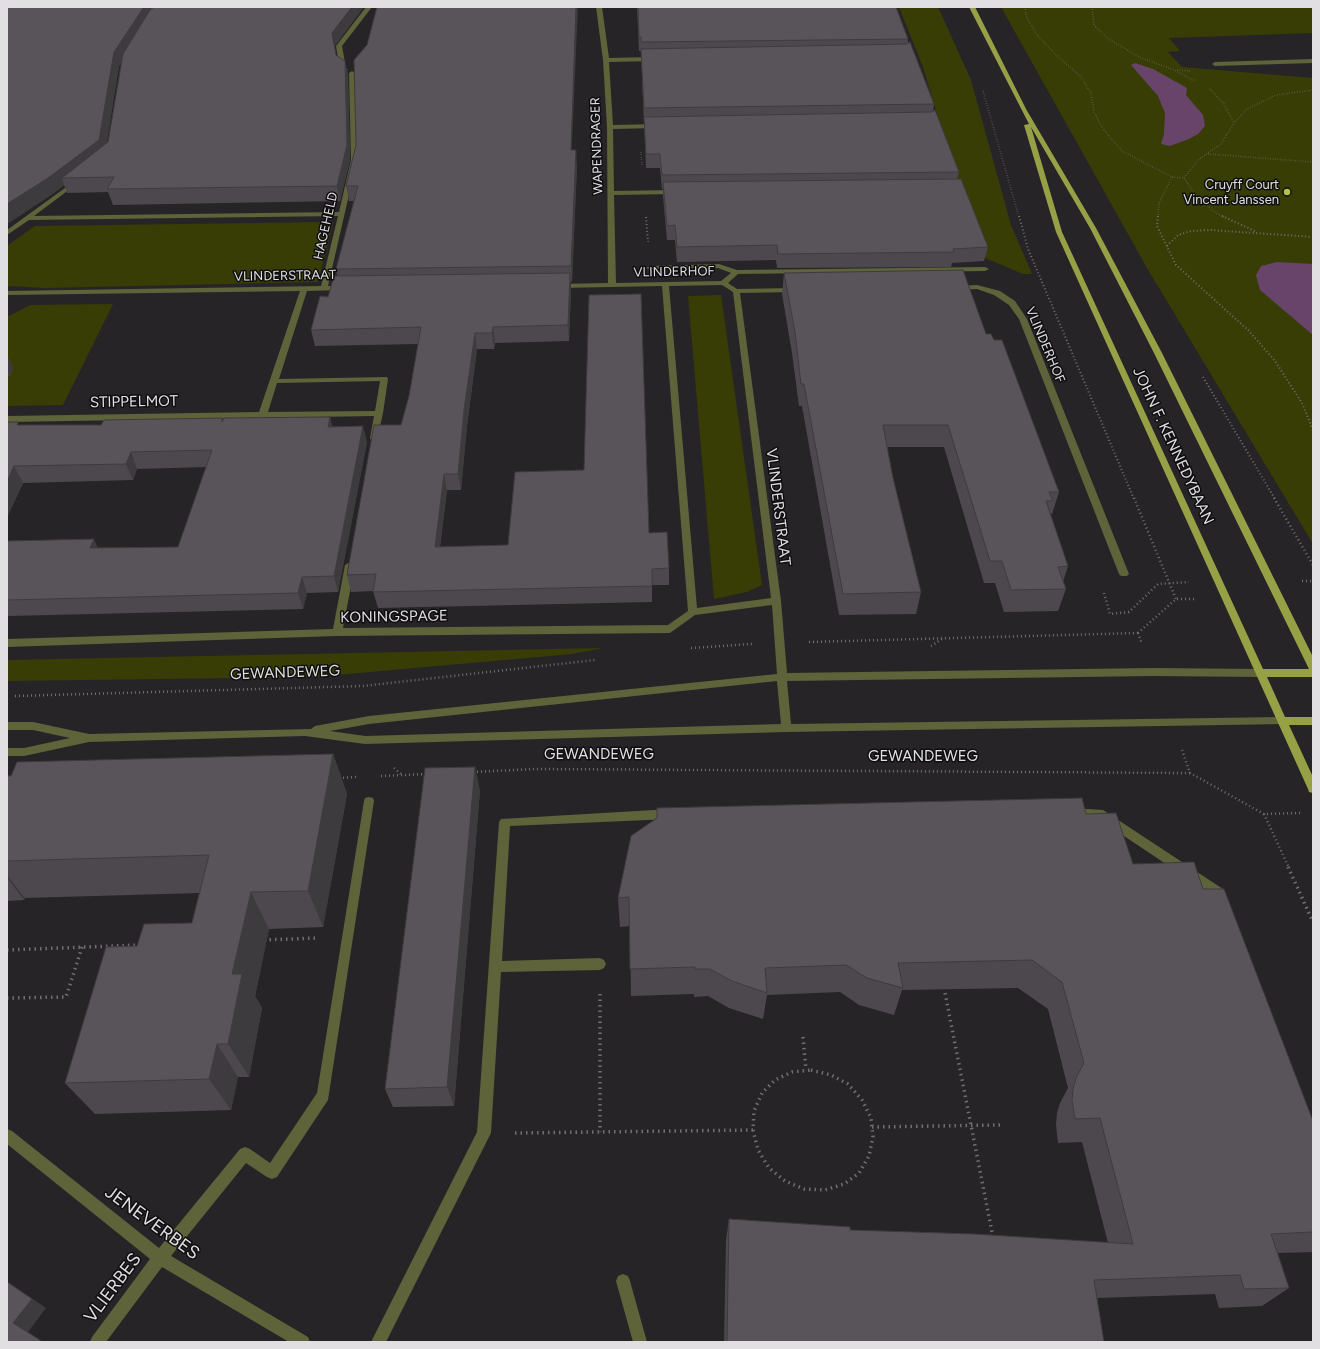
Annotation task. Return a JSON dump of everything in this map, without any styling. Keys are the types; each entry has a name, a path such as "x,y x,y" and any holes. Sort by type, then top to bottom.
{"main road":[{"name":"JOHN F. KENNEDYBAAN","path":"972,7 1023,109 1093,228 1155,346 1313,667"},
{"name":"JOHN F. KENNEDYBAAN","path":"1023,109 1059,232 1313,789"},
{"path":"1260,673 1313,672"},
{"path":"1282,721 1313,721"}],"street":[{"name":"HAGEHELD","path":"324,289 354,160 354,70 343,69 339,46 369,7"},
{"name":"WAPENDRAGER","path":"599,7 606,60 610,127 612,285"},
{"path":"606,60 658,59"},
{"path":"1216,64 1313,61"},
{"path":"610,127 663,126"},
{"path":"7,233 82,178"},
{"path":"611,193 684,192"},
{"path":"28,218 341,214"},
{"path":"650,268 719,266 736,272 985,269"},
{"path":"723,283 736,272"},
{"name":"VLINDERHOF","path":"612,285 723,283 736,291"},
{"path":"665,284 693,612"},
{"path":"548,286 612,285"},
{"name":"VLINDERHOF","path":"946,288 977,287 997,293 1012,303 1023,320 1124,574"},
{"name":"VLINDERSTRAAT","path":"7,293 348,288"},
{"path":"262,414 304,289"},
{"path":"736,291 806,290"},
{"name":"VLINDERSTRAAT","path":"736,291 776,601 778,643 786,728"},
{"path":"7,300 16,294"},
{"path":"274,381 384,379 373,444"},
{"name":"STIPPELMOT","path":"7,419 378,413"},
{"path":"337,632 352,554"},
{"name":"KONINGSPAGE","path":"7,643 337,632 670,629 693,612 776,601"},
{"name":"GEWANDEWEG","path":"7,752 24,752 90,738 305,732 369,720 781,677 1260,673"},
{"name":"GEWANDEWEG","path":"305,732 365,740 786,728 1282,721"},
{"name":"GEWANDEWEG","path":"7,726 33,726 90,738"},
{"path":"348,937 369,801"},
{"path":"1059,812 1099,813 1219,893 1224,907"},
{"path":"378,1342 484,1133 505,822 686,813"},
{"name":"VLIERBES","path":"98,1342 160,1258 245,1154 272,1172 323,1095 348,937"},
{"path":"495,967 600,964"},
{"name":"JENEVERBES","path":"7,1136 160,1258 303,1342"},
{"path":"623,1281 640,1342"}],"path":[{"path":"1025,7 1026,16 1037,35 1056,55 1080,76 1091,93 1094,112 1103,129 1122,151 1172,177 1184,178"},
{"path":"1092,7 1094,24 1107,38 1139,57 1174,70 1201,84"},
{"path":"688,649 720,645 1138,633 1176,599 1028,249 982,86"},
{"path":"1207,87 1224,104 1234,123"},
{"path":"1184,178 1199,159 1221,144 1234,123 1247,109 1276,95 1313,90"},
{"path":"1207,154 1313,162"},
{"path":"1172,177 1159,203 1157,226 1176,265 1249,331 1275,361 1302,403 1313,430"},
{"path":"1184,178 1198,199 1216,213 1257,232"},
{"path":"1167,246 1178,235 1191,231 1211,230 1257,232 1313,237"},
{"name":"GEWANDEWEG","path":"7,696 362,686 601,659"},
{"name":"GEWANDEWEG","path":"472,772 534,769 1190,773 1264,814"},
{"path":"378,776 433,774"},
{"path":"331,778 362,777"},
{"path":"1306,812 1264,814 1313,922"},
{"path":"262,940 348,937"},
{"path":"7,950 144,945"},
{"path":"7,998 66,997 82,947"},
{"path":"600,964 600,1132"},
{"path":"945,993 992,1232"},
{"path":"803,1037 806,1070"},
{"path":"806,1070 831,1075 848,1084 862,1100 871,1118 873,1137 869,1156 859,1173 844,1184 825,1190 804,1189 785,1181 769,1168 758,1150 753,1130 754,1111 762,1093 776,1080 792,1072 806,1070"},
{"path":"872,1127 1000,1126"},
{"path":"484,1133 753,1130"}],"green space":[{"path":"899,7 938,7 971,80 1011,225 1032,274 1023,274 985,258 954,171 923,67"},
{"path":"1001,7 1313,7 1313,33 1169,38 1180,51 1168,52 1182,67 1313,78 1313,544 1147,268"},
{"path":"333,223 318,282 44,288 7,286 7,246 35,226"},
{"path":"721,295 762,585 747,592 714,599 688,296"},
{"path":"113,304 63,405 7,406 7,317 30,305"},
{"path":"603,648 572,654 314,677 7,681 7,660"}],"shaded area":[{"path":"1135,63 1153,69 1187,88 1186,95 1203,115 1205,126 1198,134 1170,146 1161,144 1164,134 1165,113 1158,96 1131,65"},
{"path":"1277,262 1313,264 1313,335 1260,290 1256,275 1261,266"}],"building":[{"path":"7,7 144,7 114,52 99,140 48,178 7,204"},
{"path":"154,7 352,7 332,33 336,55 345,61 347,145 337,186 107,189 114,177 62,178 108,142 123,54 150,10"},
{"path":"377,7 576,7 571,150 576,150 571,266 336,269 358,186 346,186 356,145 354,60 367,45"},
{"path":"638,7 896,7 908,39 641,42 641,37 639,37"},
{"path":"910,42 934,104 644,108 641,49 907,44"},
{"path":"935,110 959,172 662,175 660,154 646,154 644,117 932,112"},
{"path":"961,179 988,247 953,249 954,252 778,254 777,245 677,247 675,225 667,226 663,182"},
{"path":"963,270 986,334 991,334 994,340 1002,340 1059,492 1049,492 1053,501 1046,501 1068,566 1058,567 1066,589 1011,590 1002,561 990,561 948,425 883,425 893,478 921,592 843,594 804,384 801,384 795,332 784,273"},
{"path":"570,273 568,325 493,327 492,333 475,333 464,410 458,474 444,474 435,547 508,545 515,472 584,470 589,295 641,294 649,533 667,532 669,568 652,569 652,586 373,592 376,574 347,575 374,425 401,425 409,396 421,327 311,330 320,296 328,297 334,276"},
{"path":"330,417 328,427 363,426 334,576 302,577 298,593 7,600 7,541 94,539 90,548 178,547 212,450 131,452 126,464 14,466 7,482 7,422 18,422 17,425 101,425 104,420 222,418 222,422 224,418"},
{"path":"333,754 308,891 251,892 232,974 242,974 228,1044 217,1044 209,1079 65,1083 106,947 137,946 144,924 192,923 209,855 7,861 7,776 11,776 17,762"},
{"path":"475,767 447,1087 385,1089 425,768"},
{"path":"1082,798 1086,814 1116,813 1133,864 1194,862 1203,889 1224,889 1313,1121 1313,1232 1271,1234 1289,1288 1244,1289 1240,1275 1094,1280 1104,1342 727,1342 729,1219 850,1227 850,1230 974,1234 1133,1244 1100,1118 1075,1119 1072,1100 1073,1089 1076,1078 1084,1063 1062,982 1032,960 898,963 903,988 867,978 846,965 765,968 767,993 732,981 710,969 695,969 695,967 630,969 629,897 618,898 631,836 657,818 657,808"},
{"path":"7,1282 32,1299 13,1323 40,1340 39,1342 7,1342"}],"place":[{"name":"Cruyff Court Vincent Janssen","path":"1287,192"}]}
